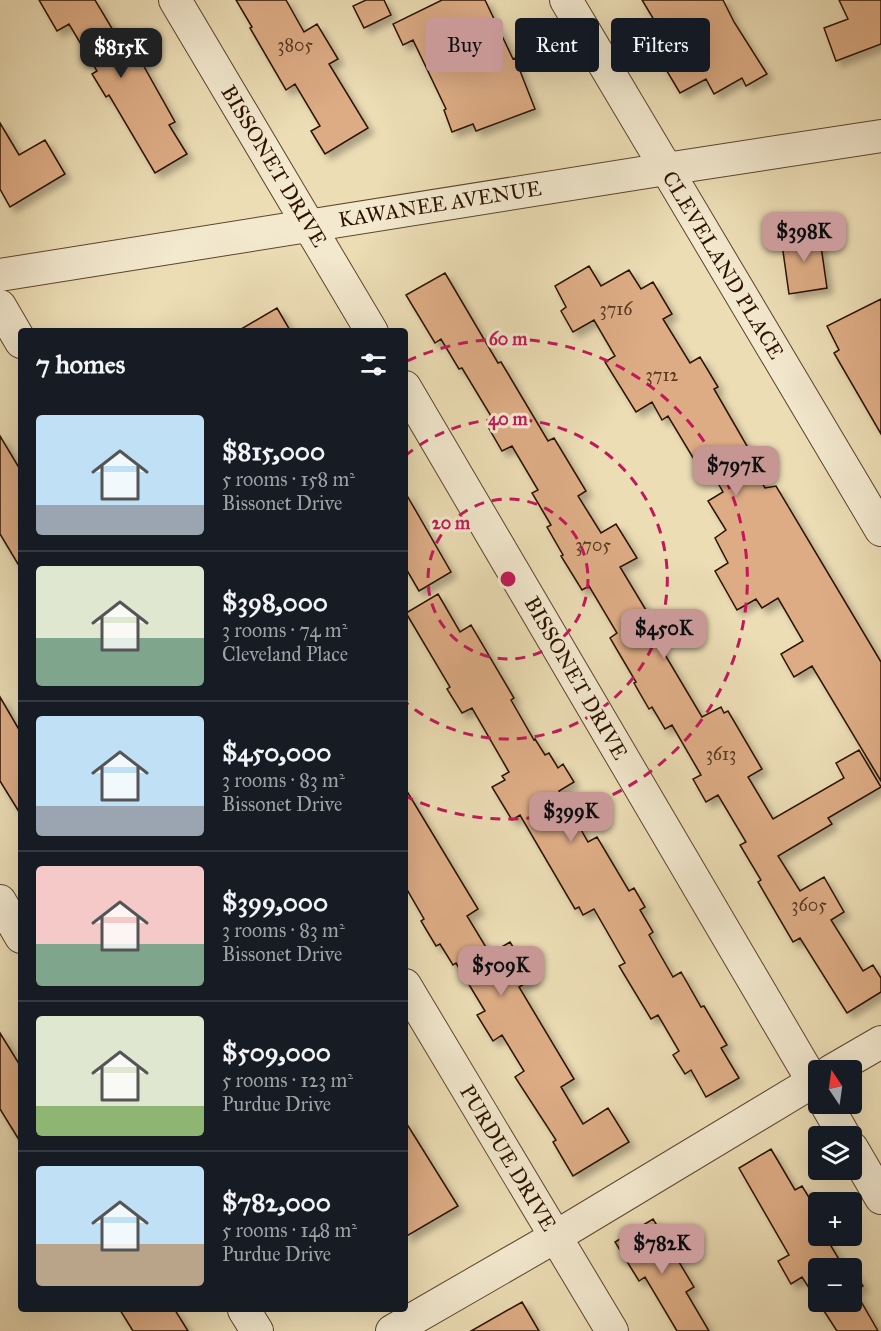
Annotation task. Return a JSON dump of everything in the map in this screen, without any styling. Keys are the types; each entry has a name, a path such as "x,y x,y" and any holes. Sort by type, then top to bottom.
{"street":[{"name":"BISSONET DRIVE","path":"176,0 370,328"},
{"name":"CLEVELAND PLACE","path":"566,0 881,530"},
{"name":"KAWANEE AVENUE","path":"0,275 881,136"},
{"path":"0,306 18,337"},
{"name":"BISSONET DRIVE","path":"408,392 808,1062"},
{"path":"0,902 18,932"},
{"name":"PURDUE DRIVE","path":"408,990 612,1331"},
{"path":"856,1060 881,1042"},
{"path":"392,1331 808,1093"},
{"path":"862,1165 881,1198"},
{"path":"245,1312 256,1331"}],"building":[{"path":"39,0 95,0 126,52 133,47 175,122 169,125 187,154 155,173 109,95 106,97 92,74 97,71 69,24 57,31"},
{"path":"236,0 286,0 304,32 317,24 338,59 329,64 368,128 325,154 311,131 320,126 295,84 286,90"},
{"path":"366,0 384,0 391,15 364,28 353,6"},
{"path":"442,0 485,0 494,18 426,18 426,67 413,40 403,45 393,24"},
{"path":"642,0 723,0 767,74 746,86 742,78 714,94 706,79 680,93 667,72 710,72 710,18 653,18"},
{"path":"839,0 881,0 881,44 836,61 824,28 848,19"},
{"path":"503,38 513,59 515,58 515,72 520,72 535,109 476,131 473,124 452,132 444,110 446,109 428,72 503,72"},
{"path":"0,123 19,155 45,140 65,174 10,207 0,189"},
{"path":"819,232 827,288 789,294 781,237"},
{"path":"589,266 601,286 629,270 641,289 653,282 672,314 663,319 690,363 700,357 718,387 714,389 747,446 742,449 765,488 776,486 881,662 881,781 812,666 794,677 781,654 803,641 778,598 762,608 756,599 737,610 715,571 728,563 715,538 726,530 708,501 723,492 703,457 695,461 668,416 662,420 652,402 636,412 605,362 615,356 594,320 573,332 561,311 566,307 555,286"},
{"path":"445,273 498,363 501,362 548,441 554,438 586,491 578,496 601,533 616,524 637,558 620,567 664,640 658,643 702,717 721,707 724,713 728,711 762,769 748,777 773,819 844,778 836,763 859,750 881,787 828,818 832,824 778,856 800,891 824,877 844,912 831,920 863,971 873,965 881,978 881,992 847,1013 800,938 793,942 758,882 761,880 740,845 746,842 718,795 706,802 693,779 701,775 672,725 665,729 652,707 649,709 610,638 617,633 589,586 582,590 561,556 563,555 547,527 551,525 532,493 538,490 512,446 502,451 487,425 494,421 462,368 459,369 441,339 435,343 406,295"},
{"path":"881,299 881,434 834,353 839,350 827,326"},
{"path":"277,308 289,328 243,328"},
{"path":"0,436 18,466 18,564 0,534"},
{"path":"408,497 451,572 419,591 408,572"},
{"path":"438,594 460,632 471,625 514,698 511,700 534,740 545,755 549,753 558,768 563,764 574,782 559,791 588,842 597,837 629,891 634,888 645,907 640,910 653,932 649,935 673,977 681,972 701,1007 704,1006 727,1045 721,1048 739,1078 706,1097 691,1070 685,1074 673,1055 679,1051 658,1015 651,1019 619,966 625,963 594,909 583,915 579,907 575,909 520,815 512,820 492,787 505,780 502,776 509,772 472,708 462,713 447,689 450,687 408,616 408,612"},
{"path":"0,697 18,728 18,810 0,781"},
{"path":"408,793 478,909 467,916 490,954 510,942 533,979 519,987 574,1079 561,1087 583,1124 608,1108 629,1142 573,1176 553,1142 556,1140 515,1077 524,1071 502,1035 493,1041 477,1015 485,1011 456,963 453,965 440,944 436,946 421,921 424,919 408,891"},
{"path":"0,1033 18,1062 18,1138 0,1109"},
{"path":"408,1126 458,1206 408,1235"},
{"path":"771,1149 795,1190 802,1186 808,1196 808,1246 831,1246 838,1258 808,1258 808,1286 802,1277 791,1284 778,1261 789,1255 739,1168"},
{"path":"653,1219 694,1287 686,1292 709,1331 677,1331 645,1277 639,1281 615,1242"},
{"path":"522,1302 539,1331 471,1331"},
{"path":"862,1303 878,1331 837,1331 825,1312 862,1312"},
{"path":"121,1312 176,1312 188,1331 133,1331"}]}
